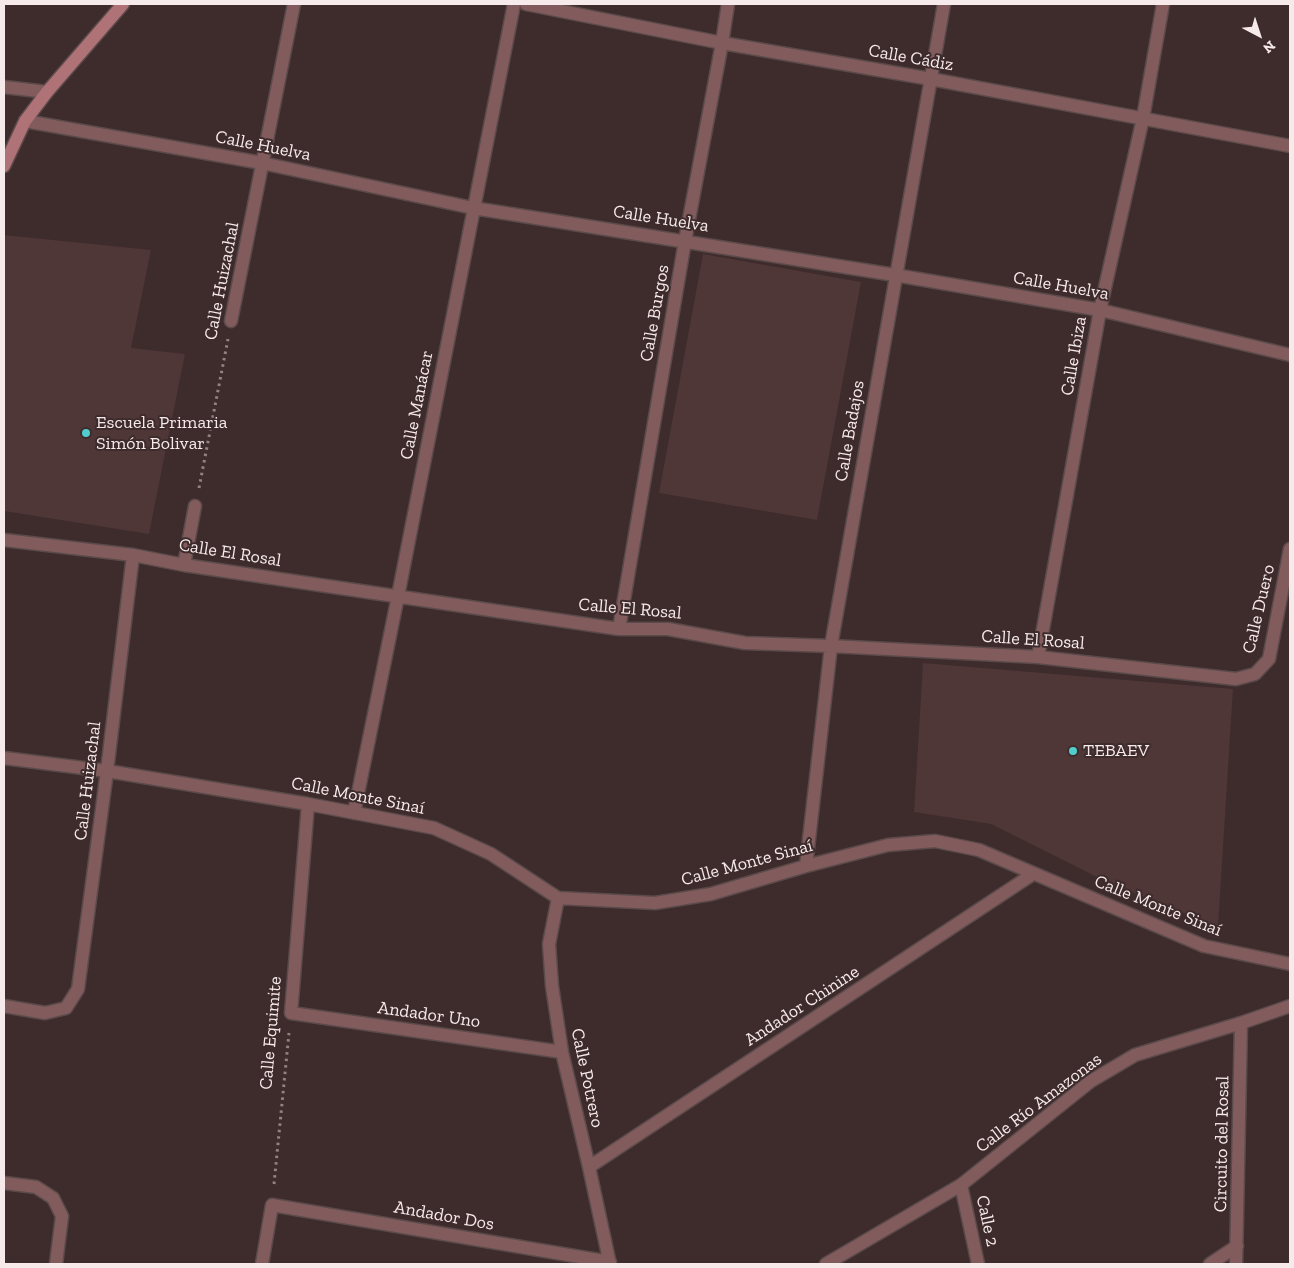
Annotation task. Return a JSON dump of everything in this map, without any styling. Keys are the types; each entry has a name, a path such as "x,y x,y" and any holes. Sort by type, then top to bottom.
{"main road":[{"path":"4,166 25,121 47,92 123,4"}],"street":[{"name":"Calle Huizachal","path":"232,321 294,4"},
{"name":"Calle Manácar","path":"354,813 514,4"},
{"name":"Calle Cádiz","path":"526,4 722,43 931,79 1290,146"},
{"name":"Calle Burgos","path":"619,629 685,241 728,4"},
{"name":"Calle Badajos","path":"806,866 831,646 944,4"},
{"name":"Calle Ibiza","path":"1038,656 1100,310 1143,118 1163,4"},
{"path":"4,87 47,92"},
{"name":"Calle Huelva","path":"25,121 262,163 473,208 895,275 1100,310 1290,355"},
{"path":"184,565 195,506"},
{"name":"Calle El Rosal","path":"4,540 133,555 184,565 619,629 668,629 746,643 1038,656 1236,678 1255,674"},
{"name":"Calle Duero","path":"1255,674 1269,659 1290,549"},
{"name":"Calle Huizachal","path":"4,1006 45,1014 66,1008 78,989 133,555"},
{"name":"Calle Monte Sinaí","path":"4,758 107,771 308,804 434,828 491,854 558,898 655,903 711,894 888,844 935,841 979,850 1204,946 1290,964"},
{"name":"Calle Equimite","path":"291,1013 308,804"},
{"name":"Andador Chinine","path":"589,1167 1033,874"},
{"name":"Calle Potrero","path":"558,898 549,944 552,986 562,1052 610,1263"},
{"name":"Calle Río Amazonas","path":"826,1264 961,1185 1091,1081 1135,1055 1241,1024 1290,1006"},
{"name":"Andador Uno","path":"291,1013 562,1052"},
{"name":"Circuito del Rosal","path":"1236,1264 1241,1024"},
{"path":"4,1183 36,1187 53,1198 62,1216 56,1264"},
{"name":"Calle 2","path":"961,1185 978,1264"},
{"path":"262,1264 272,1205"},
{"name":"Andador Dos","path":"272,1205 610,1263"},
{"path":"1210,1264 1237,1246"}],"path":[{"name":"Calle Huizachal","path":"195,506 232,321"},
{"name":"Calle Equimite","path":"272,1205 291,1013"}],"shaded area":[{"name":"Escuela Primaria Simón Bolivar","path":"4,235 151,250 131,348 185,354 149,534 4,511"},
{"path":"703,254 861,282 817,520 659,493"},
{"name":"TEBAEV","path":"923,663 1233,689 1218,927 1107,882 991,824 914,812"}],"place":[{"name":"Escuela Primaria Simón Bolivar","path":"86,433"},
{"name":"TEBAEV","path":"1073,751"}]}
